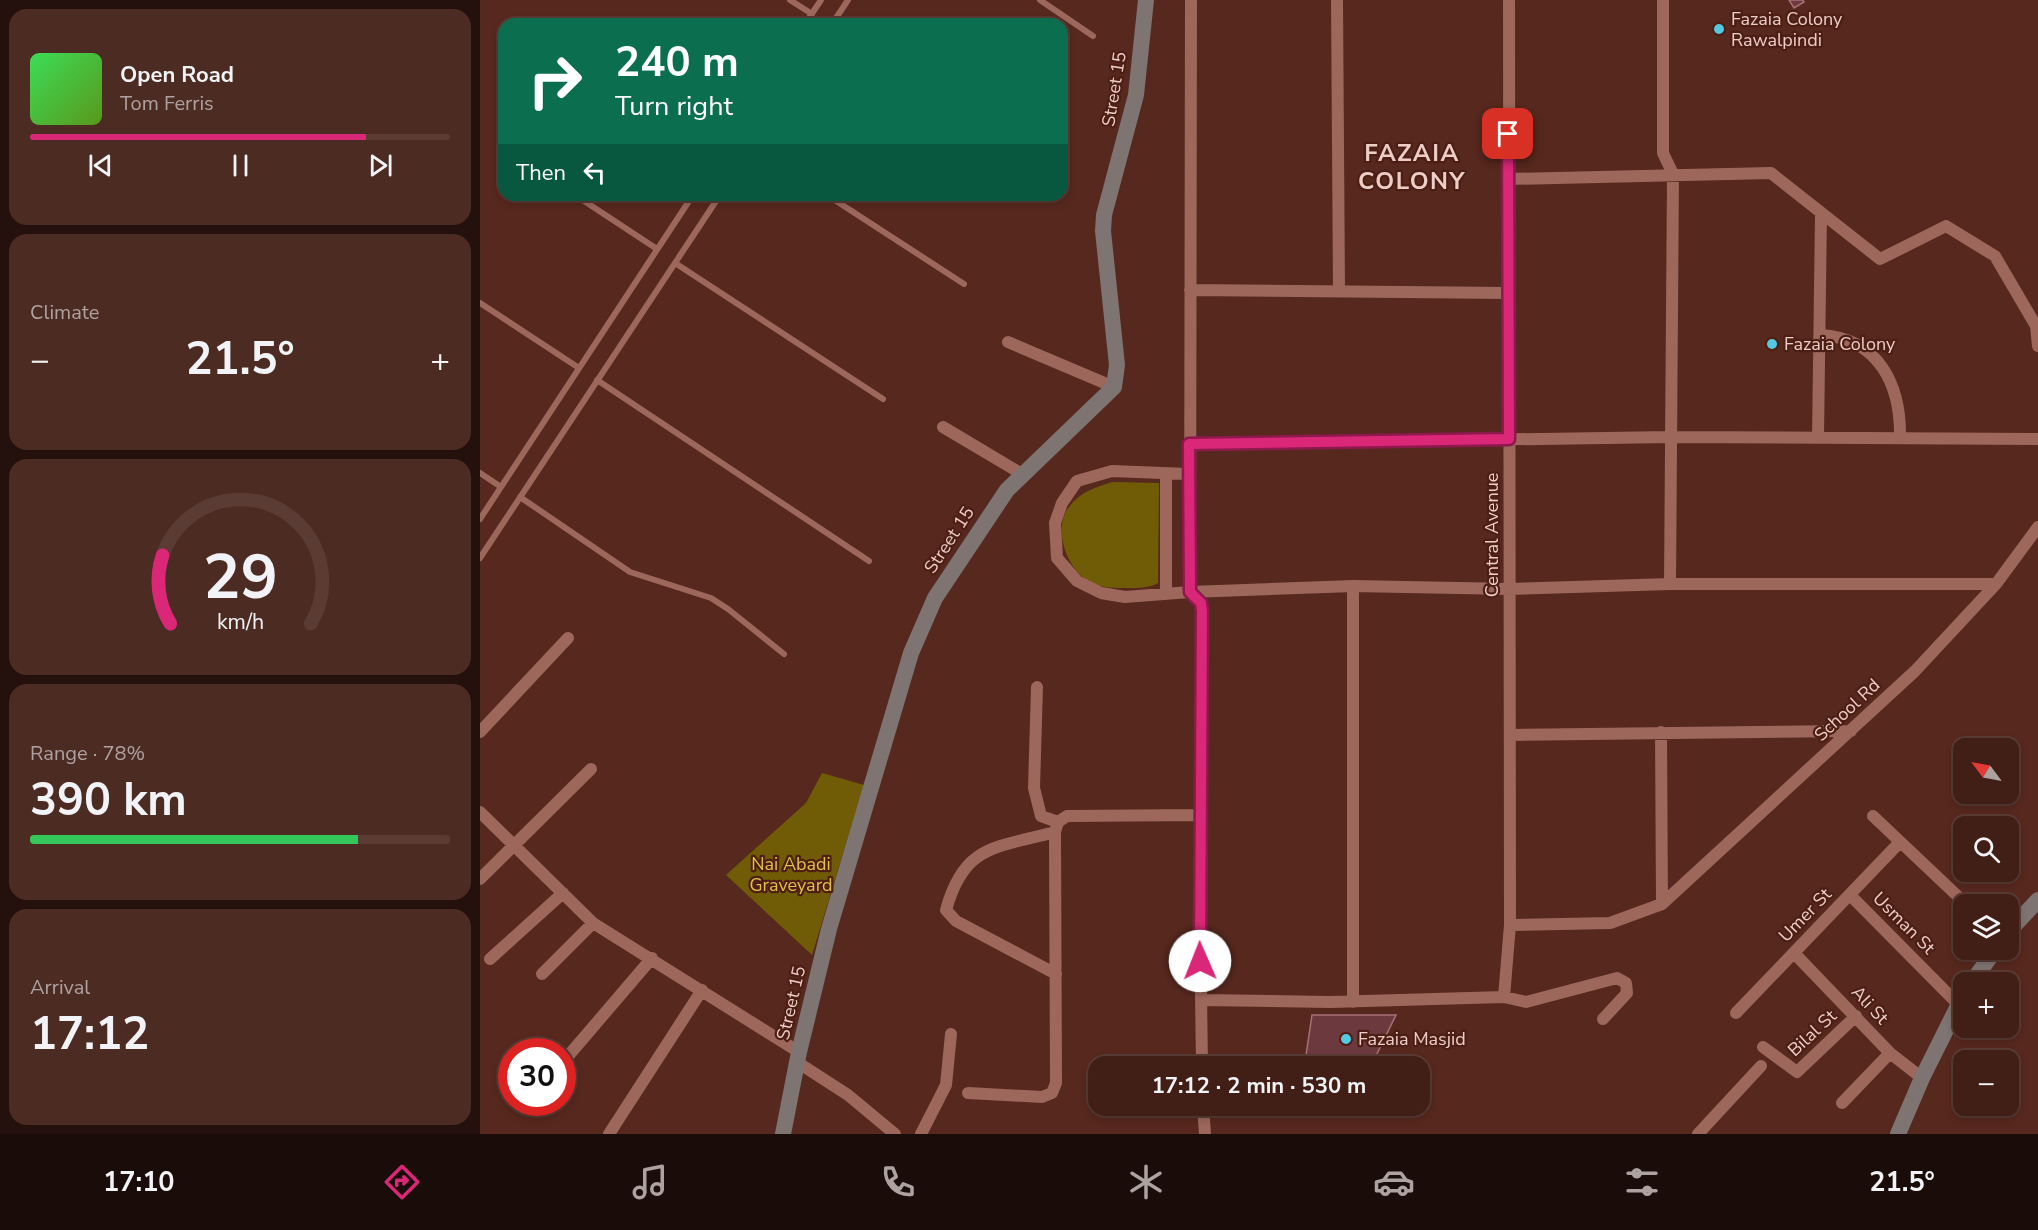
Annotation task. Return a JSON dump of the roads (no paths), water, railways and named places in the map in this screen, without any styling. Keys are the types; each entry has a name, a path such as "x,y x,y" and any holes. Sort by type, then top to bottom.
{"street":[{"name":"Street 15","path":"783,1134 798,1057 829,929 911,653 935,598 989,514 1022,474 1114,387 1117,365 1103,231 1104,215 1136,95 1146,0"},
{"path":"1191,0 1188,474 1190,592 1201,603 1202,611 1200,815 1202,1056"},
{"path":"1337,0 1339,291"},
{"name":"Central Avenue","path":"1504,997 1510,925 1509,0"},
{"path":"1663,0 1663,153 1673,174 1670,584"},
{"path":"1508,179 1771,173 1880,259 1946,226 1995,256 2036,326 2038,346"},
{"path":"1818,438 1821,213"},
{"path":"1190,290 1508,293"},
{"path":"1820,335 1852,341 1884,370 1894,386 1900,412 1900,438"},
{"path":"1008,342 1114,387"},
{"path":"943,428 1022,474"},
{"path":"1189,444 1671,437 2038,439"},
{"path":"1188,474 1166,475 1112,471 1097,473 1077,481 1062,503 1055,523 1057,558 1077,581 1101,593 1125,597 1190,592 1353,586 1510,589 1670,584 1996,584"},
{"path":"1166,475 1166,594"},
{"name":"School Rd","path":"1662,903 1915,671 1996,584 2038,527"},
{"path":"1353,586 1353,1002"},
{"path":"480,732 568,638"},
{"path":"1037,687 1034,788 1041,816 1057,827"},
{"path":"1510,735 1851,731"},
{"path":"1510,925 1610,923 1662,903 1661,732"},
{"path":"480,879 591,769"},
{"path":"480,812 593,923 702,990 798,1057 896,1134"},
{"path":"1056,974 956,921 946,910 960,873 976,856 1057,827 1067,816 1200,815"},
{"path":"1873,816 1955,894"},
{"path":"968,1093 1042,1097 1052,1093 1056,1083 1057,827"},
{"name":"Umer St","path":"1736,1013 1900,842"},
{"path":"490,959 563,893"},
{"name":"Usman St","path":"1850,895 1953,992"},
{"path":"2019,920 2038,900"},
{"path":"542,974 593,923"},
{"name":"Ali St","path":"1794,953 1890,1053 1922,1078"},
{"path":"576,1047 652,958"},
{"path":"1201,1000 1353,1002 1504,997 1526,1002 1617,978 1626,983 1627,993 1603,1019"},
{"path":"609,1134 702,990"},
{"path":"1898,1134 1953,1014"},
{"name":"Bilal St","path":"1763,1047 1797,1072 1856,1016"},
{"path":"921,1134 946,1085 951,1034"},
{"path":"1842,1103 1890,1053"},
{"path":"1698,1134 1761,1066"},
{"path":"1204,1116 1205,1134"}],"lane":[{"path":"790,0 812,14"},
{"path":"809,18 821,0"},
{"path":"836,18 848,0"},
{"path":"1040,0 1067,18"},
{"path":"1068,19 1094,36"},
{"path":"584,201 657,249"},
{"path":"480,519 689,201"},
{"path":"480,558 716,201"},
{"path":"836,201 964,284"},
{"path":"675,262 883,399"},
{"path":"480,303 579,368"},
{"path":"597,380 869,561"},
{"path":"480,473 501,487"},
{"path":"520,498 630,572 711,598 784,654"}],"place":[{"name":"Fazaia Colony Rawalpindi","path":"1719,29"},
{"name":"Fazaia Colony","path":"1772,344"},
{"name":"Fazaia Masjid","path":"1346,1039"}],"district":[{"name":"FAZAIA COLONY","path":"1412,167"}],"park label":[{"name":"Nai Abadi Graveyard","path":"791,874"}]}
